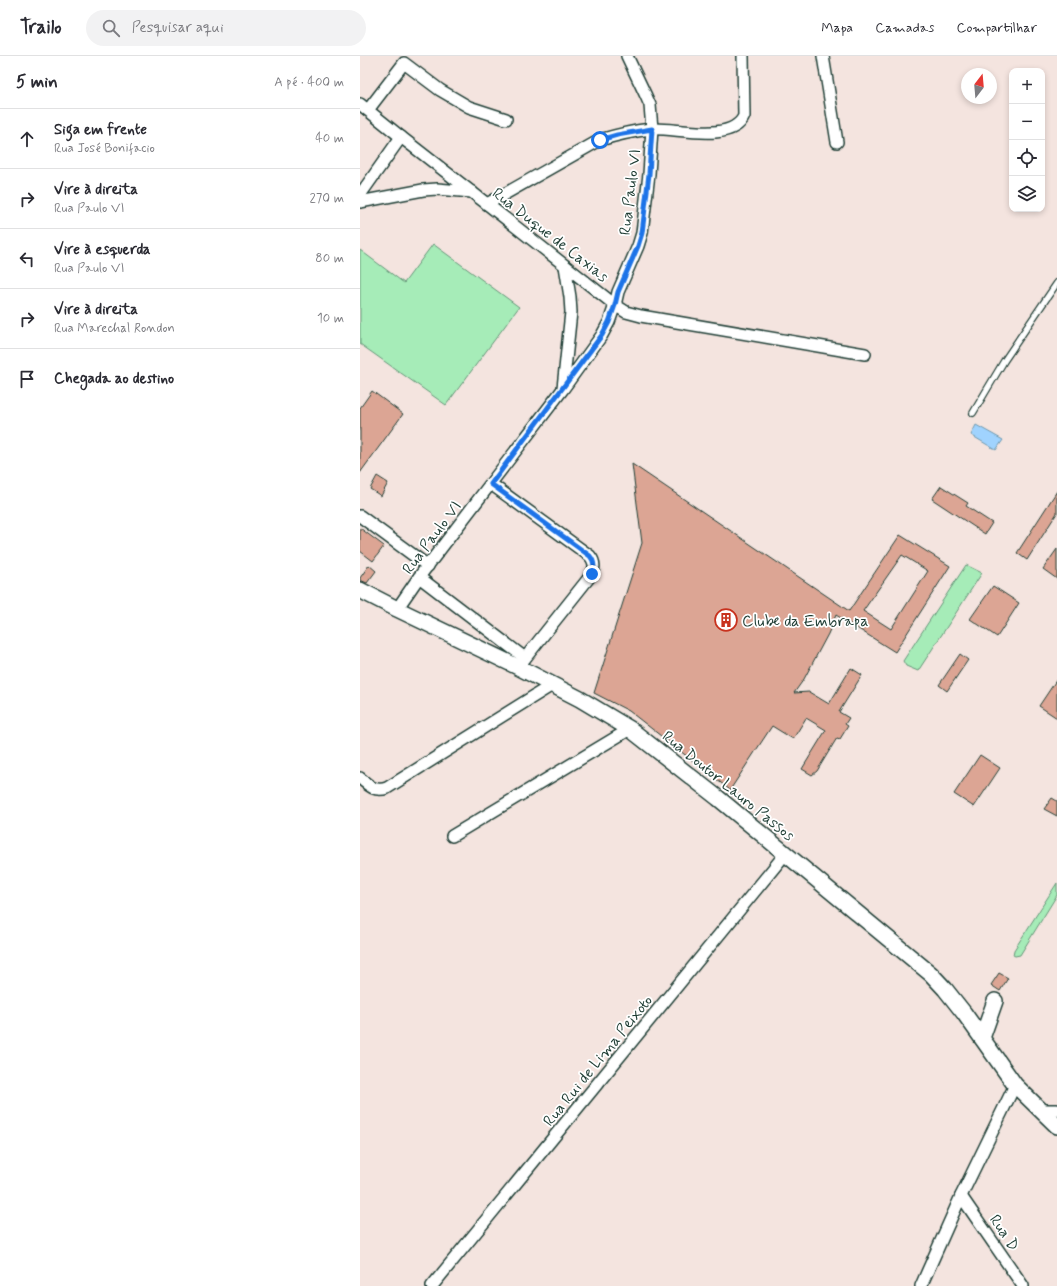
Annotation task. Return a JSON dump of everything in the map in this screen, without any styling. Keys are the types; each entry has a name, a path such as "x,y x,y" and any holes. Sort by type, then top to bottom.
{"main road":[{"name":"Rua Doutor Lauro Passos","path":"360,590 397,609 521,662 552,685 630,729 786,853 931,974 945,989 1015,1085 1057,1126"},
{"path":"982,1038 995,1001"}],"street":[{"name":"Rua Paulo VI","path":"397,609 419,577 563,389 602,335 615,305 618,292 642,233 649,174 652,129 650,106 627,56"},
{"path":"487,204 600,140 617,135 652,129 721,132 733,128 743,119 745,111 744,56"},
{"path":"823,56 837,142"},
{"path":"364,107 407,60 440,90 469,107 506,119"},
{"name":"Rua Duque de Caxias","path":"364,107 565,266 626,312 640,316 865,354"},
{"path":"360,195 401,137"},
{"path":"360,202 423,190 437,189 472,192"},
{"path":"563,389 571,312 565,266"},
{"path":"419,577 521,662 592,574 594,560 590,556 491,484"},
{"path":"360,516 428,566"},
{"path":"360,778 371,788 378,790 387,788 552,685"},
{"path":"452,836 630,729"},
{"name":"Rua Rui de Lima Peixoto","path":"432,1286 786,853"},
{"path":"921,1286 961,1196 1015,1085"},
{"path":"1042,1110 1057,1110"},
{"name":"Rua D","path":"961,1196 1023,1286"}],"lane":[{"path":"973,413 1004,362 1057,283"}],"green space":[{"path":"433,244 519,307 446,405 360,344 360,250 404,283"},
{"path":"966,565 982,573 918,671 906,666 903,661"},
{"path":"1057,883 1057,895 1020,955 1013,955 1014,950"}],"water":[{"path":"976,425 1003,440 996,450 971,435"}],"building":[{"path":"372,391 403,414 360,473 360,408"},
{"name":"Clube da Embrapa","path":"632,464 849,611 900,535 950,566 895,652 836,615 828,634 804,679 794,693 809,692 829,704 851,668 862,675 839,712 849,718 845,724 848,726 840,739 837,738 817,771 812,775 802,769 826,730 806,718 793,739 772,726 730,790 629,711 594,693 642,543","holes":["902,555 928,571 891,629 863,611"]},
{"path":"377,476 388,483 381,496 370,489"},
{"path":"941,486 968,503 966,506 992,523 985,534 932,499"},
{"path":"1057,491 1057,513 1027,560 1017,553"},
{"path":"360,528 384,546 373,561 360,551"},
{"path":"1057,549 1057,579 1043,569"},
{"path":"369,565 376,571 367,583 360,580 360,578"},
{"path":"993,586 1019,603 997,637 970,619"},
{"path":"960,654 968,660 947,691 939,685"},
{"path":"1057,679 1057,718 1039,706"},
{"path":"980,755 1000,768 974,807 954,794"},
{"path":"1052,798 1057,801 1057,816 1044,809"},
{"path":"999,973 1008,978 1000,991 991,985"}],"place":[{"name":"Clube da Embrapa","path":"726,620"}],"route":[{"path":"592,574 594,570 594,560 590,556 491,484 602,335 609,322 626,271 638,246 642,233 649,174 652,129 617,135 600,140"}]}
